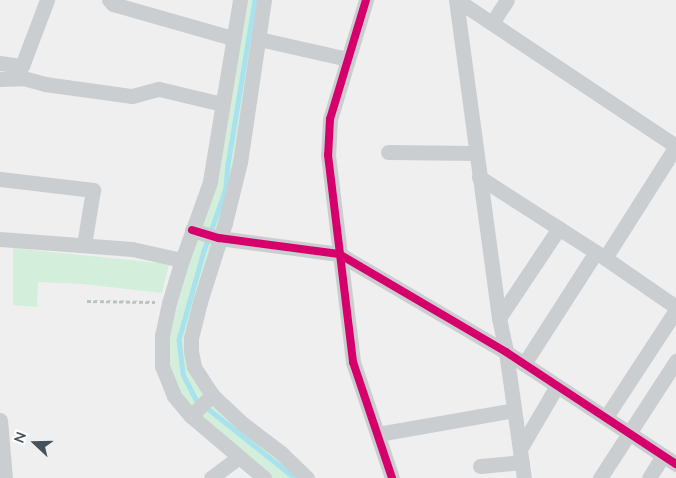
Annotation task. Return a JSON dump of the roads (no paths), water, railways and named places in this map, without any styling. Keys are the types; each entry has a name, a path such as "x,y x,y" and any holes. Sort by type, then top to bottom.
{"street":[{"path":"0,64 22,66 46,0"},
{"path":"109,0 113,4 232,38"},
{"path":"240,0 232,38 210,182 192,230 169,303 162,335 162,366 174,396 191,416 264,478"},
{"path":"264,0 240,162 191,338 190,351 194,367 212,395 243,424 281,453 307,478"},
{"path":"366,0 330,119 328,155 353,362 392,478"},
{"path":"457,0 674,141 601,255 524,364"},
{"path":"457,0 479,177 524,478"},
{"path":"492,23 507,0"},
{"path":"259,39 348,59"},
{"path":"0,79 23,78 45,84 132,96 159,89 222,104"},
{"path":"388,152 476,153"},
{"path":"479,177 601,255 676,309 606,417"},
{"path":"0,179 92,190 84,245"},
{"path":"499,318 559,228"},
{"path":"192,230 219,238 339,254 506,352 670,460 649,478"},
{"path":"0,240 132,249 182,260"},
{"path":"600,478 676,361"},
{"path":"480,466 521,455 557,386"},
{"path":"191,416 212,395"},
{"path":"378,434 514,410"},
{"path":"0,420 4,478"},
{"path":"211,478 239,457"}],"waterway":[{"path":"255,0 228,164 226,189 204,251 179,340 183,374 196,399 295,478"}]}
